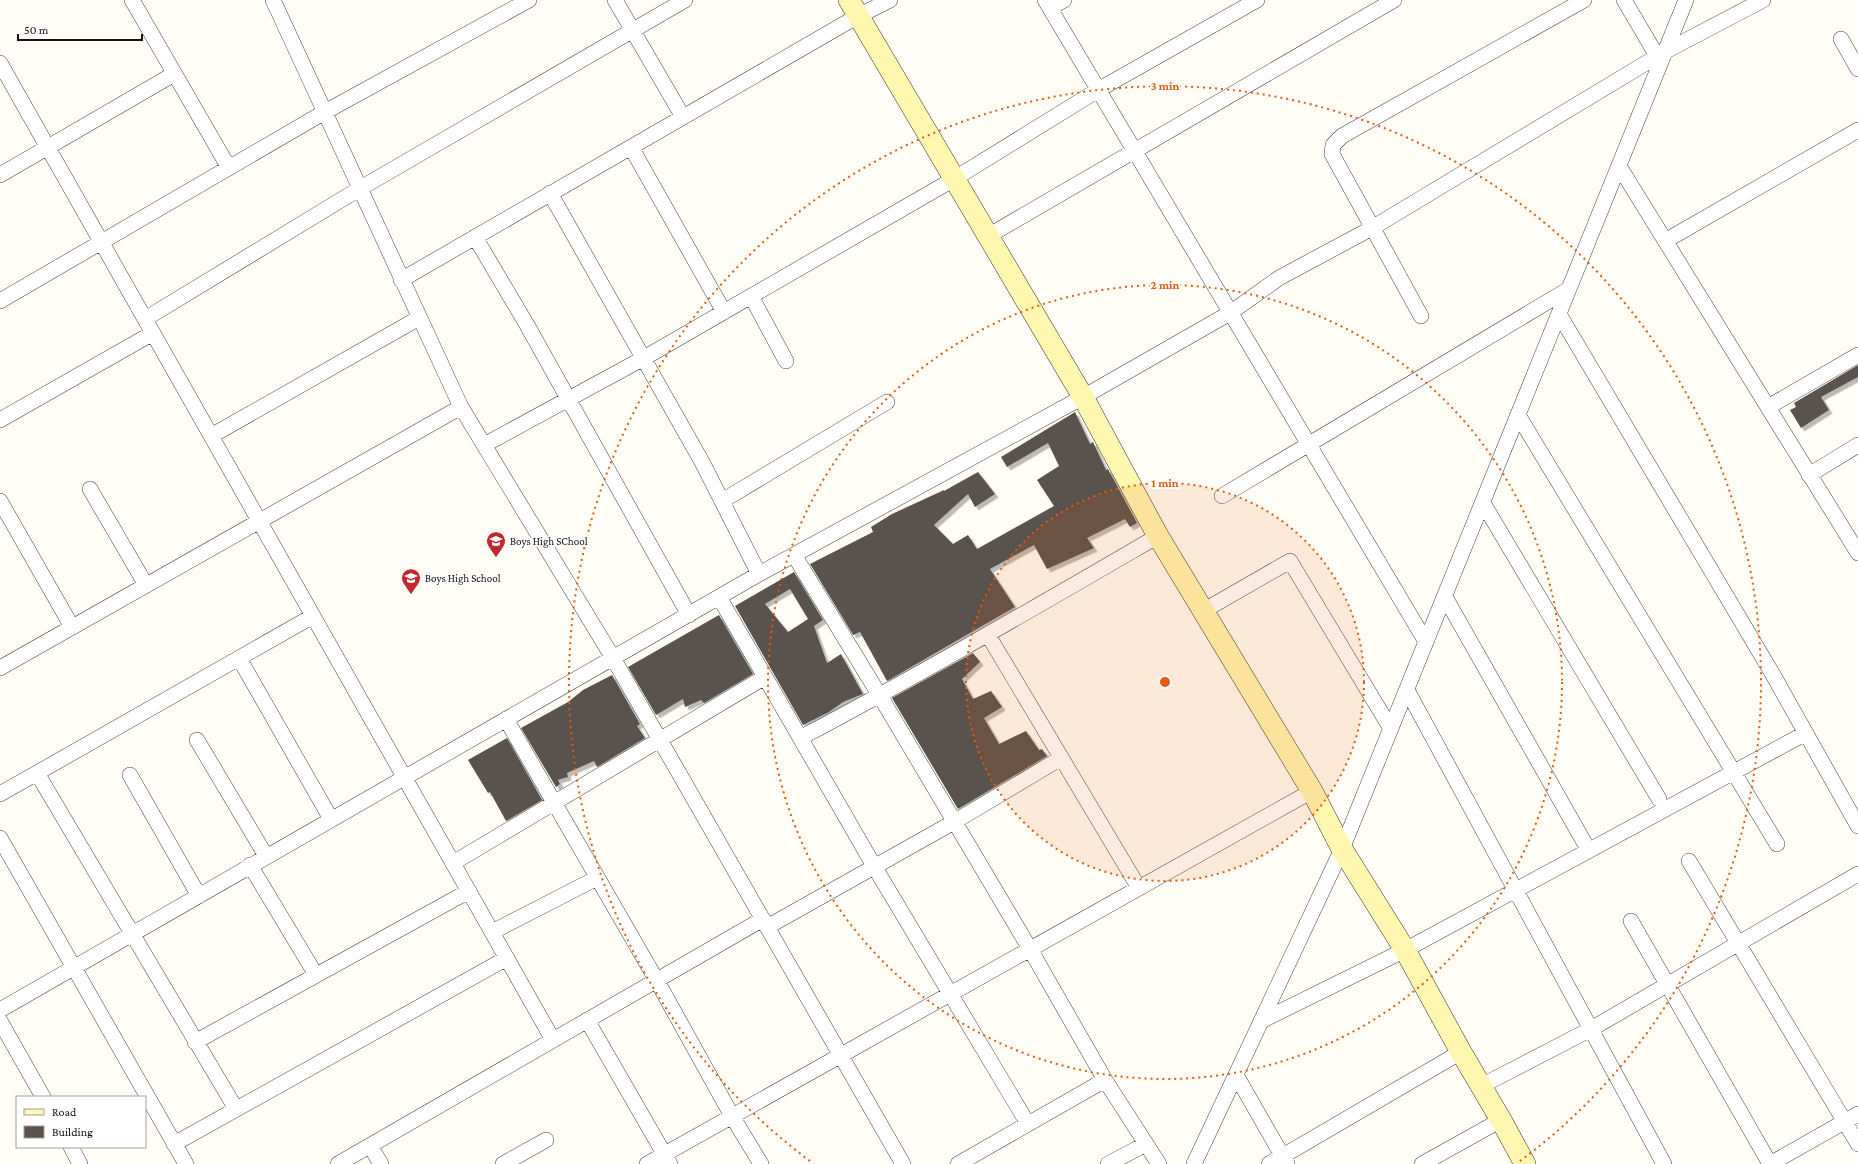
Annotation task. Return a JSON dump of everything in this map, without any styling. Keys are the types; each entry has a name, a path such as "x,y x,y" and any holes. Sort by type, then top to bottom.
{"street":[{"path":"132,0 229,168"},
{"path":"272,0 323,113 461,407 613,658 903,1164"},
{"path":"0,301 323,113 528,0"},
{"path":"615,0 683,117"},
{"path":"145,319 359,189 685,0"},
{"path":"401,280 683,117 853,8 890,0"},
{"path":"1064,0 1047,4 1426,642"},
{"path":"484,445 567,398 644,358 752,296 954,179 1098,90 1257,0"},
{"path":"988,236 1394,0"},
{"path":"1421,316 1332,154 1333,145 1342,136 1584,0"},
{"path":"1624,0 1661,54"},
{"path":"0,1010 74,966 132,935 266,856 759,574 1084,397 1230,313 1279,278 1372,228 1661,54 1763,0"},
{"path":"1194,1164 1342,849 1619,166 1681,4"},
{"path":"853,8 1084,397 1158,536 1312,791 1342,849 1405,950 1525,1164"},
{"path":"1841,39 1858,69"},
{"path":"0,63 553,1040"},
{"path":"0,175 47,146 174,74"},
{"path":"1665,241 1858,130"},
{"path":"631,147 724,312"},
{"path":"1619,166 1810,475 1855,543"},
{"path":"550,193 702,462 759,574"},
{"path":"475,237 689,615"},
{"path":"1222,496 1569,289"},
{"path":"752,296 786,361"},
{"path":"1559,314 1772,673 1858,826"},
{"path":"211,436 419,318"},
{"path":"0,420 153,333"},
{"path":"1768,407 1858,354"},
{"path":"722,501 887,402"},
{"path":"0,668 461,407"},
{"path":"1518,415 1777,844"},
{"path":"1810,475 1858,445"},
{"path":"90,489 146,585"},
{"path":"0,501 72,627"},
{"path":"1483,503 1659,799"},
{"path":"800,738 880,696 1158,536"},
{"path":"794,555 880,696 1030,949 1105,1080 1159,1164"},
{"path":"1203,611 1290,561 1391,729"},
{"path":"719,597 949,994 1028,1124"},
{"path":"1445,597 1584,842"},
{"path":"0,794 313,616"},
{"path":"988,635 1139,888"},
{"path":"239,658 331,819"},
{"path":"453,863 765,677"},
{"path":"1407,690 1664,1164"},
{"path":"506,720 732,1116 761,1164"},
{"path":"1261,1021 1405,950 1806,733"},
{"path":"197,740 266,856"},
{"path":"338,1164 656,981 954,822 1061,758"},
{"path":"37,773 236,1109"},
{"path":"130,775 199,896"},
{"path":"647,1164 667,1159 732,1116 1312,791"},
{"path":"0,838 186,1164"},
{"path":"1689,861 1858,1144"},
{"path":"250,866 316,975"},
{"path":"1481,1086 1591,1029 1858,874"},
{"path":"492,932 597,878"},
{"path":"195,1042 469,891"},
{"path":"1631,921 1770,1164 1858,1114"},
{"path":"174,1144 507,958"},
{"path":"587,1020 667,1159"},
{"path":"0,1021 42,1096"},
{"path":"1269,1164 1285,1160 1461,1052"},
{"path":"1236,1075 1285,1160"},
{"path":"958,1164 1105,1080"},
{"path":"1422,1164 1501,1120"},
{"path":"503,1164 546,1140"},
{"path":"1108,1164 1146,1144"},
{"path":"370,1146 381,1164"},
{"path":"72,1148 80,1164"}],"building":[{"path":"1858,365 1858,377 1821,397 1829,410 1801,428 1790,410 1796,407 1794,403"},
{"path":"1075,412 1090,444 1093,442 1106,470 1108,469 1137,523 1130,527 1125,519 1087,538 1094,548 1047,569 1034,545 990,569 1015,607 887,681 860,632 853,635 810,564 873,532 871,527 892,514 944,491 978,472 995,494 975,507 968,494 934,525 953,544 968,535 977,549 1054,506 1037,480 1059,466 1048,443 1007,467 1001,457"},
{"path":"794,572 823,620 814,626 827,663 841,654 863,694 843,702 829,712 803,725 735,606","holes":["790,589 808,619 788,632 765,604"]},
{"path":"719,615 753,674 704,703 701,700 685,707 683,699 656,715 628,667"},
{"path":"973,653 980,662 962,679 973,699 991,691 1002,707 984,718 999,744 1026,731 1039,750 1042,749 1047,756 958,809 892,698"},
{"path":"612,675 640,724 637,726 645,738 597,767 594,761 567,773 568,777 558,780 560,784 556,787 521,728 568,702 583,690"},
{"path":"507,738 542,800 506,821 490,792 488,793 468,760"}],"place":[{"name":"Boys High SChool","path":"496,558"},
{"name":"Boys High School","path":"411,595"}]}
